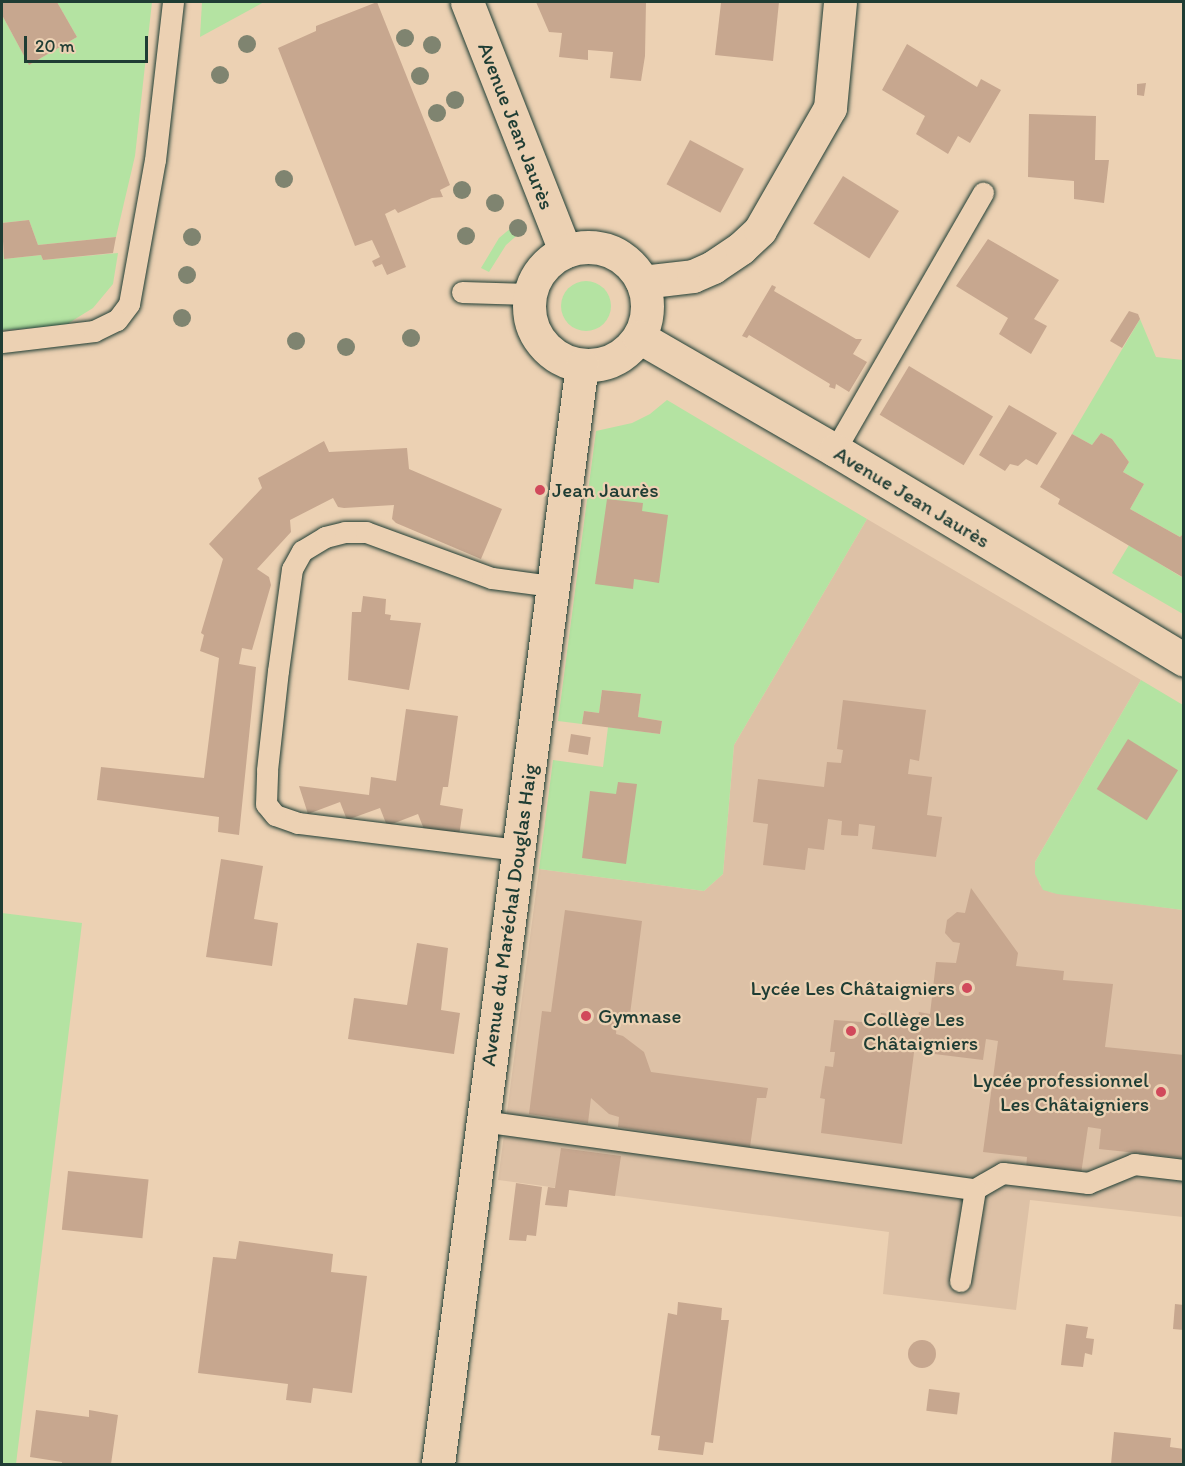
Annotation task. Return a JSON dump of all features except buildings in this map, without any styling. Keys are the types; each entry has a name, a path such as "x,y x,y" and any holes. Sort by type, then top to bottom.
{"street":[{"name":"Avenue Jean Jaurès","path":"467,2 565,251"},
{"path":"642,282 693,276 713,267 741,248 760,230 830,108 840,2"},
{"path":"595,247 610,251 629,264 642,282 647,301 646,320 639,337 628,350 614,359 598,365 582,365 562,360 546,348 535,333 529,314 529,294 536,276 549,261 565,251 595,247"},
{"name":"Avenue Jean Jaurès","path":"639,337 835,450 1184,660"},
{"name":"Avenue du Maréchal Douglas Haig","path":"438,1464 582,365"}],"lane":[{"path":"2,342 94,331 117,320 129,304 155,160 173,2"},
{"path":"835,450 983,193"},
{"path":"462,292 529,294"},
{"path":"518,850 298,823 275,815 266,804 267,770 278,671 292,569 302,551 325,537 345,532 366,532 492,578 552,586"},
{"path":"482,1121 975,1189 1003,1173 1088,1183 1134,1164 1184,1170"},
{"path":"960,1281 975,1189"}],"shaded area":[{"path":"867,519 1141,680 1035,862 1035,868 1040,885 1050,892 1183,910 1183,1217 1030,1200 1016,1310 883,1294 889,1232 498,1180 539,869 704,891 723,874 734,745"}],"green space":[{"path":"57,2 152,2 135,156 116,237 38,245 29,220 2,223 2,15 29,65 77,37"},
{"path":"202,2 264,2 200,37"},
{"path":"517,223 523,230 506,245 489,272 481,268 499,238"},
{"path":"2,242 4,259 41,255 43,260 118,253 113,284 93,308 64,326 2,330"},
{"path":"586,281 600,285 607,292 611,306 607,320 600,327 586,331 572,327 565,320 561,306 565,292 572,285"},
{"path":"1140,319 1156,357 1183,360 1183,534 1180,537 1130,509 1144,484 1123,472 1129,462 1112,439 1101,433 1092,445 1072,434"},
{"path":"667,400 867,519 734,745 723,874 704,891 539,869 553,760 603,767 608,727 660,734 662,721 638,717 641,694 602,690 599,713 584,711 582,724 558,721 596,431 632,423 650,414"},
{"path":"1129,545 1183,578 1183,614 1112,573"},
{"path":"1141,680 1183,705 1183,910 1057,894 1043,890 1035,874 1035,862"},
{"path":"2,913 82,923 16,1464 2,1464"}],"place":[{"name":"Jean Jaurès","path":"540,490"},
{"name":"Lycée Les Châtaigniers","path":"967,988"},
{"name":"Gymnase","path":"586,1016"},
{"name":"Collège Les Châtaigniers","path":"851,1031"},
{"name":"Lycée professionnel Les Châtaigniers","path":"1161,1092"}]}
